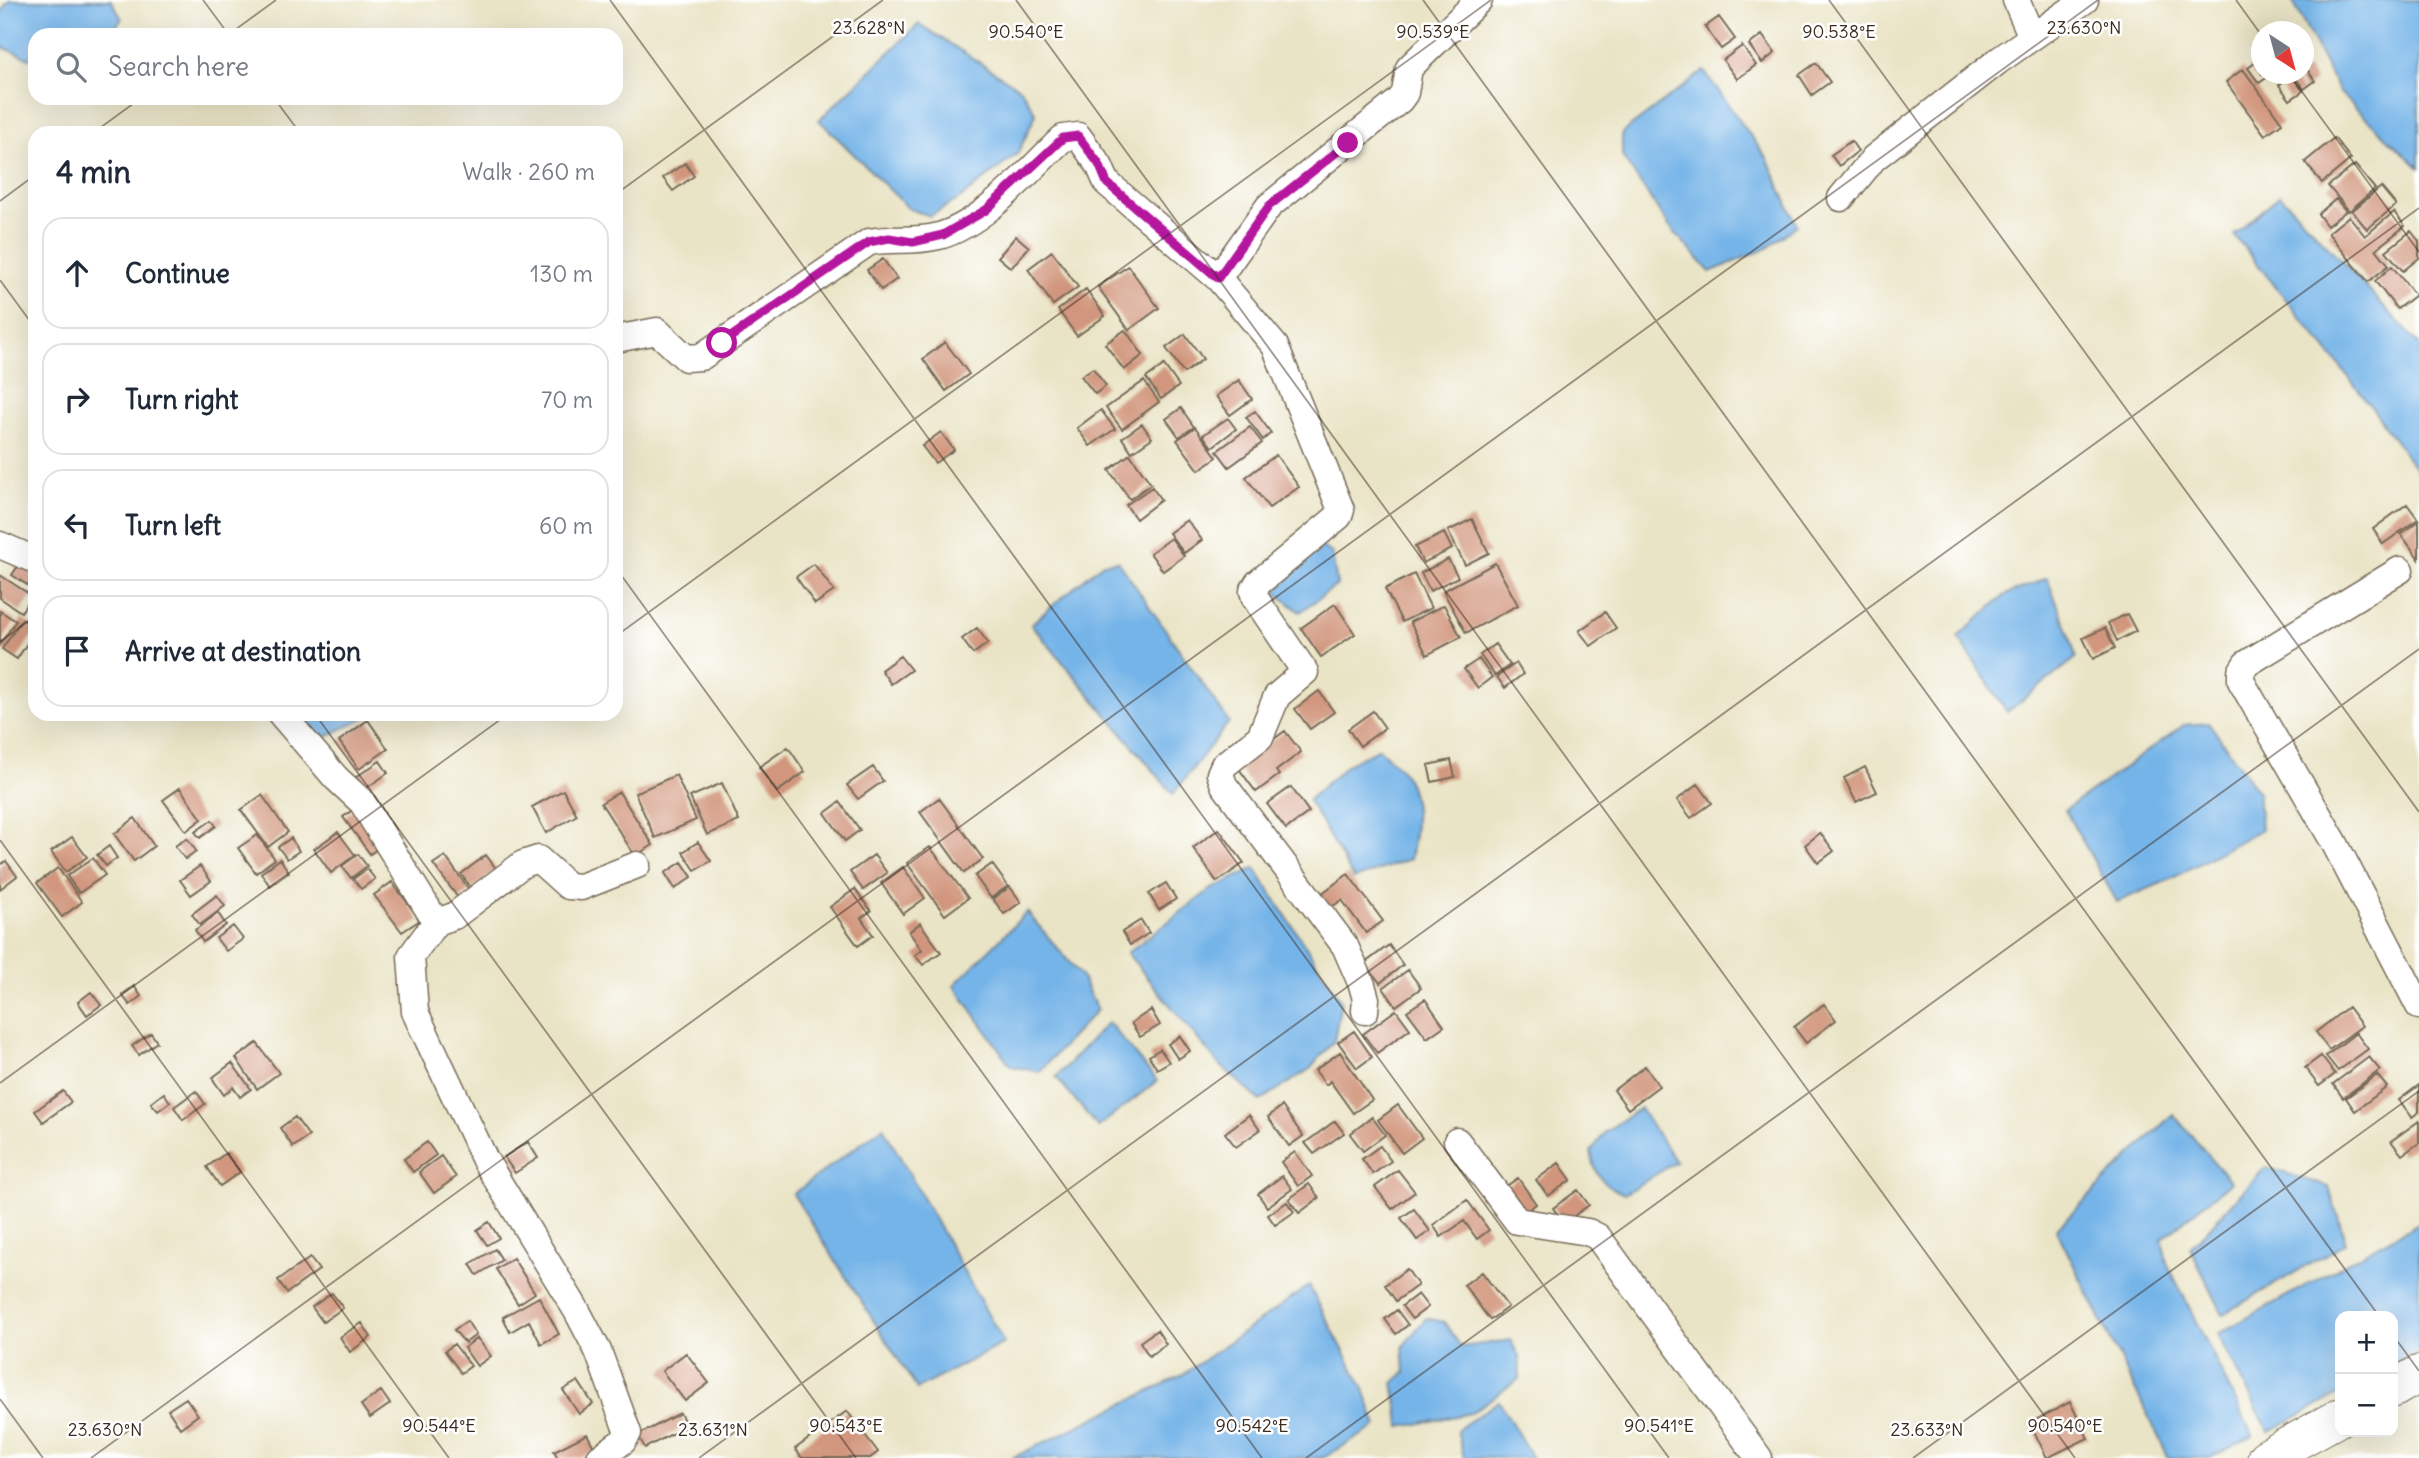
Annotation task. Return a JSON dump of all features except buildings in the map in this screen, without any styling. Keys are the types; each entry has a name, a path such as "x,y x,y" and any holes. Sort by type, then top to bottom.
{"main road":[{"path":"2398,1386 2419,1374"},
{"path":"2266,1458 2335,1420"}],"street":[{"path":"1218,278 1269,206 1400,100 1405,93 1409,68 1479,0"},
{"path":"2016,0 2032,37"},
{"path":"1841,198 1874,158 2032,37 2085,0"},
{"path":"623,338 657,331 686,358 701,357 869,242 889,238 913,242 943,235 986,210 1063,138 1078,136 1099,164 1107,183 1218,278 1275,346 1340,510 1339,516 1258,583 1253,591 1305,672 1277,696 1260,737 1224,765 1220,774 1232,796 1345,946 1362,985 1366,999 1365,1011"},
{"path":"0,545 28,557"},
{"path":"2400,570 2246,664 2241,672 2241,681 2334,842 2419,1006"},
{"path":"287,721 336,778 362,802 436,922"},
{"path":"600,1458 623,1441 628,1433 598,1351 577,1311 485,1160 415,1012 411,956 436,922 454,916 523,864 538,859 568,886 581,887 637,865"},
{"path":"1457,1142 1517,1221 1588,1232 1598,1237 1759,1458"}],"water":[{"path":"9,0 111,0 122,19 115,28 28,28 28,58 0,46 0,14"},
{"path":"2292,0 2419,0 2419,168 2340,93 2314,43 2314,21 2303,21"},
{"path":"919,24 1021,89 1036,114 1018,153 961,198 930,216 909,209 819,120"},
{"path":"1704,71 1768,160 1797,225 1768,248 1710,272 1669,226 1622,156 1622,133"},
{"path":"2280,195 2419,344 2419,474 2359,390 2234,235"},
{"path":"1320,546 1332,553 1337,585 1300,612 1275,592"},
{"path":"1118,561 1229,722 1173,794 1031,624 1103,563"},
{"path":"2047,578 2076,658 2007,712 1958,637 2005,595"},
{"path":"293,721 357,721 326,736 312,746"},
{"path":"2209,723 2258,792 2261,829 2171,879 2117,902 2065,810 2184,725"},
{"path":"1379,748 1403,773 1413,796 1415,828 1410,859 1354,879 1308,800 1347,765"},
{"path":"1255,868 1341,1001 1334,1041 1310,1069 1260,1101 1217,1062 1127,953 1210,890"},
{"path":"1027,912 1081,976 1097,1010 1039,1072 1011,1066 954,985"},
{"path":"1108,1022 1157,1081 1098,1127 1056,1077"},
{"path":"1640,1108 1676,1162 1624,1194 1610,1187 1601,1178 1591,1152 1605,1132"},
{"path":"2173,1114 2231,1182 2162,1239 2167,1263 2253,1436 2210,1458 2169,1458 2056,1229"},
{"path":"883,1127 1004,1343 917,1389 793,1194"},
{"path":"2266,1167 2329,1187 2346,1243 2223,1314 2190,1248"},
{"path":"2419,1223 2419,1351 2398,1362 2398,1311 2335,1311 2335,1397 2269,1432 2218,1334"},
{"path":"1309,1286 1363,1387 1377,1426 1323,1458 1012,1458 1181,1376"},
{"path":"1426,1318 1444,1322 1461,1347 1511,1340 1519,1357 1520,1378 1471,1413 1401,1427 1393,1383 1405,1372 1403,1346"},
{"path":"1499,1401 1532,1458 1464,1458 1457,1430"}],"route":[{"path":"722,343 869,242 889,238 913,242 943,235 986,210 1063,138 1070,135 1078,136 1099,164 1107,183 1130,206 1218,278 1269,206 1348,143"}]}
